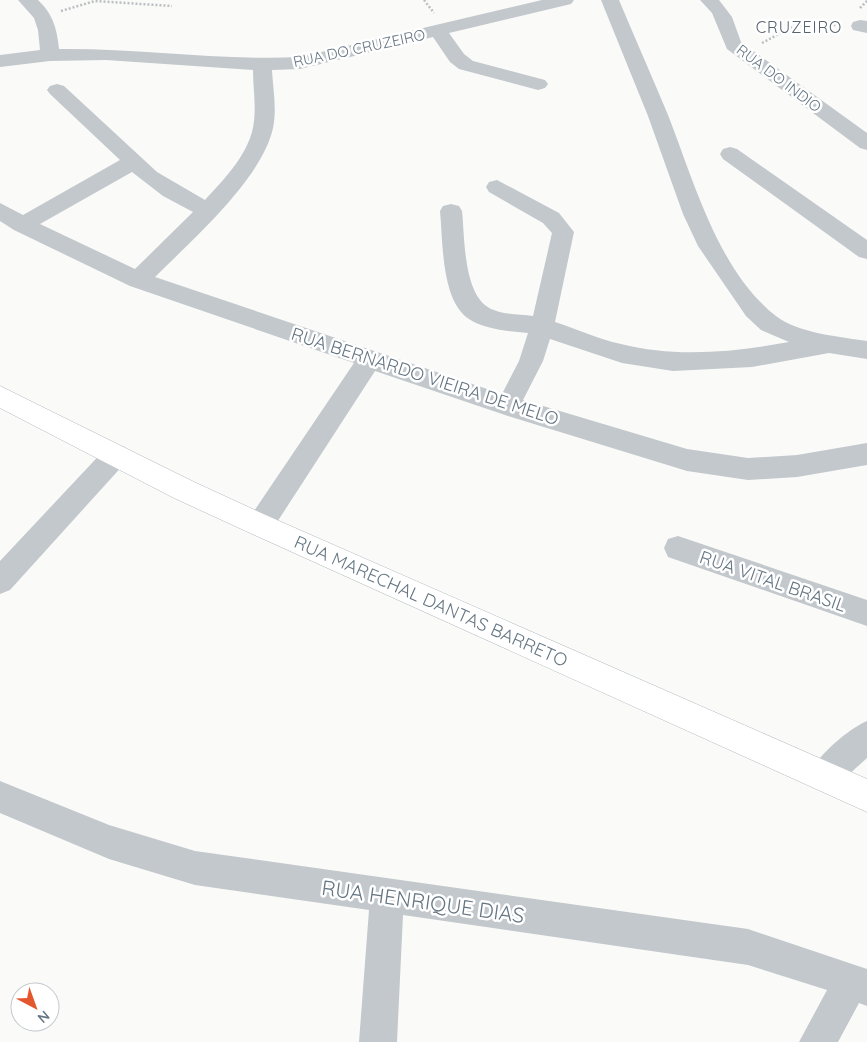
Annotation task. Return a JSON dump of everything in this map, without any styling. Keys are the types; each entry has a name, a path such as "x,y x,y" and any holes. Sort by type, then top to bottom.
{"street":[{"path":"27,0 45,17 50,55"},
{"name":"RUA DO CRUZEIRO","path":"0,61 50,55 106,54 262,65 316,60 565,0"},
{"path":"610,0 658,116 694,214 709,246 738,290 754,310 769,324 789,333 829,344 867,350"},
{"name":"RUA DO INDIO","path":"709,0 722,12 730,40 744,54 867,143"},
{"path":"438,31 457,58 466,65 538,84"},
{"path":"138,280 207,210 248,162 260,140 264,127 262,65"},
{"path":"58,90 133,162 171,191 207,210"},
{"path":"730,154 867,251"},
{"path":"22,224 133,162"},
{"path":"497,187 551,218 562,232 542,327 531,361 508,406"},
{"name":"RUA BERNARDO VIEIRA DE MELO","path":"0,210 22,224 138,280 508,406 686,460 748,469 797,466 867,454"},
{"path":"451,212 458,277 464,299 470,308 488,318 542,327 623,354 662,360 716,361 769,356 829,344"},
{"path":"260,525 370,359"},
{"name":"RUA MARECHAL DANTAS BARRETO","path":"0,396 260,525 867,796"},
{"path":"0,581 116,455"},
{"name":"RUA VITAL BRASIL","path":"678,548 867,613"},
{"path":"824,776 867,737"},
{"name":"RUA HENRIQUE DIAS","path":"2,803 108,842 196,868 748,947 860,984"},
{"path":"378,1042 388,896"},
{"path":"818,1042 860,984"}],"path":[{"path":"45,17 96,1 172,6"},
{"path":"744,54 796,25 861,21 867,1"}],"district":[{"name":"CRUZEIRO","path":"799,27"}]}
